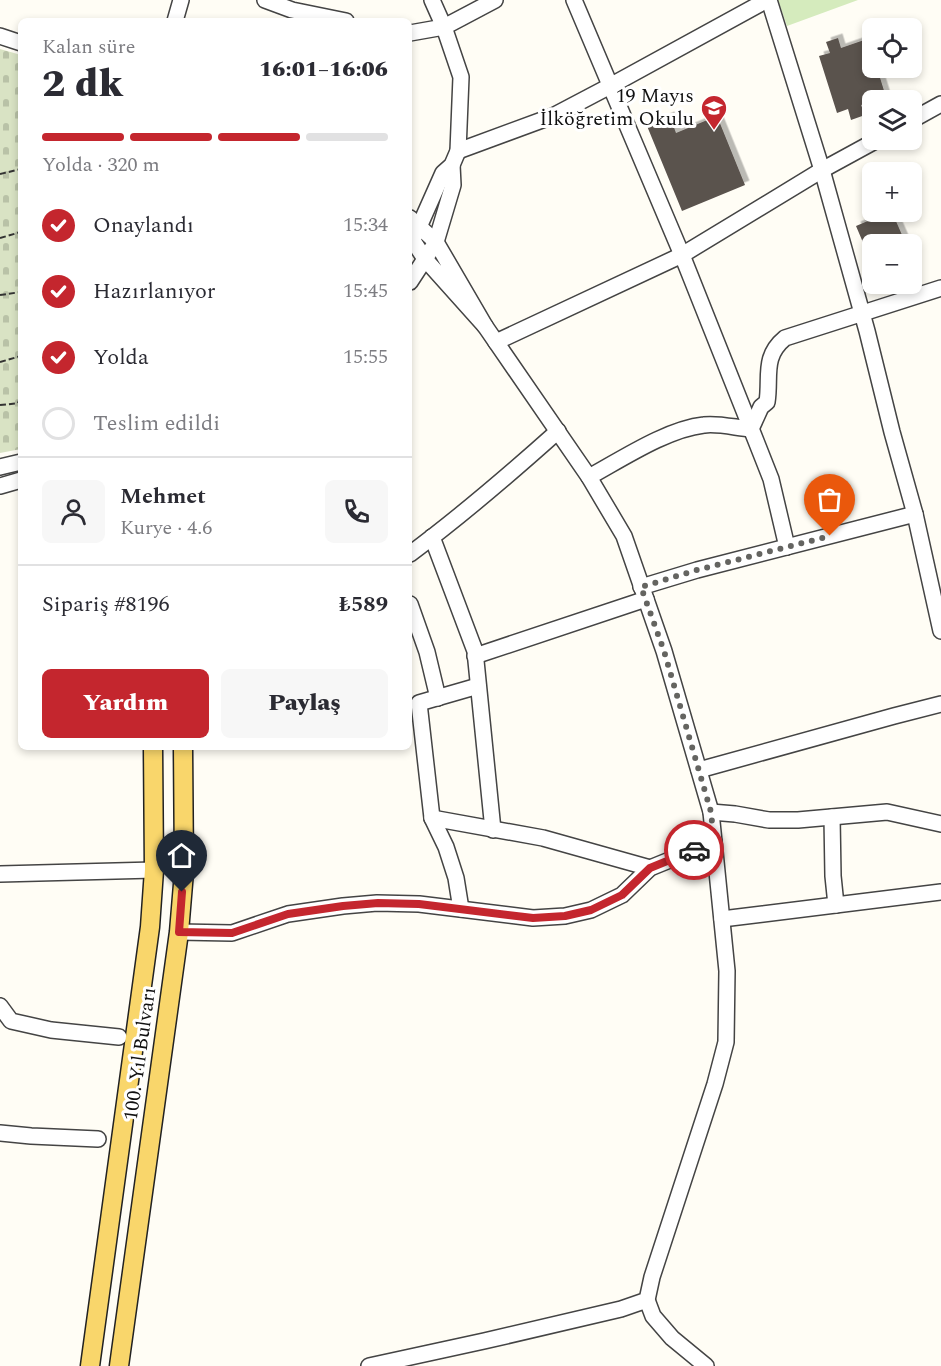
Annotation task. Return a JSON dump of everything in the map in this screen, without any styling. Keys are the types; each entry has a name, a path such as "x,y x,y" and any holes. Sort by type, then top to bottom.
{"main road":[{"name":"100. Yıl Bulvarı","path":"90,1366 150,927 154,870 153,750"},
{"name":"100. Yıl Bulvarı","path":"119,1366 179,932 183,872 183,750"}],"street":[{"path":"176,18 181,0"},
{"path":"265,0 294,5 336,18"},
{"path":"412,233 443,173 452,165 459,151 461,77 432,0"},
{"path":"412,33 444,27 495,0"},
{"path":"574,0 682,255 771,479 787,547"},
{"path":"459,151 553,116 768,0 822,170 862,315 915,514 941,631"},
{"path":"0,36 18,42"},
{"path":"922,114 941,104"},
{"path":"496,342 682,255 862,148"},
{"path":"412,279 436,243 453,185 452,165"},
{"path":"412,233 436,243 485,326 589,477 624,536 664,651 711,812 727,971 726,1042 715,1084 652,1277 647,1300 653,1316 672,1338 706,1366"},
{"path":"412,233 425,259 485,326"},
{"path":"751,429 761,407 767,402 772,354 785,338 941,288"},
{"path":"589,477 682,430 705,425 751,429"},
{"path":"412,552 518,467 558,431"},
{"path":"0,466 18,463"},
{"path":"0,486 18,481"},
{"path":"475,656 643,593 697,570 915,514"},
{"path":"432,537 475,651 493,830"},
{"path":"412,610 427,652 438,698"},
{"path":"461,909 456,878 446,847 432,818 419,703 478,686"},
{"path":"699,770 941,704"},
{"path":"711,812 798,820 887,812 941,824"},
{"path":"832,817 836,905"},
{"path":"432,818 543,838 650,868"},
{"path":"179,932 232,933 288,914 378,903 419,904 533,918 565,916 591,910 622,895 650,868 714,842"},
{"path":"0,874 154,870"},
{"path":"722,919 941,892"},
{"path":"0,1006 11,1021 51,1030 119,1037"},
{"path":"0,1132 98,1139"},
{"path":"369,1366 621,1309 647,1300"}],"path":[{"path":"0,174 18,170"},
{"path":"0,238 18,232"},
{"path":"0,294 18,292"},
{"path":"0,362 18,357"},
{"path":"0,405 18,403"}],"green space":[{"path":"778,0 858,0 787,26"},
{"path":"0,49 18,54 18,450 0,453"}],"building":[{"path":"838,38 841,48 862,41 862,78 880,78 884,90 862,90 862,116 851,120 848,109 837,113 819,56 830,53 826,42"},
{"path":"670,116 676,133 717,116 745,185 682,211 647,126"},
{"path":"865,222 896,222 902,234 862,234 862,240 856,226"}],"way so far":[{"path":"694,850 714,842 711,812 664,651 641,587 697,570 830,536"}],"place":[{"name":"19 Mayıs İlköğretim Okulu","path":"714,131"}],"route":[{"path":"182,892 179,932 232,933 288,914 378,903 419,904 533,918 565,916 591,910 622,895 650,868 694,850"}]}
